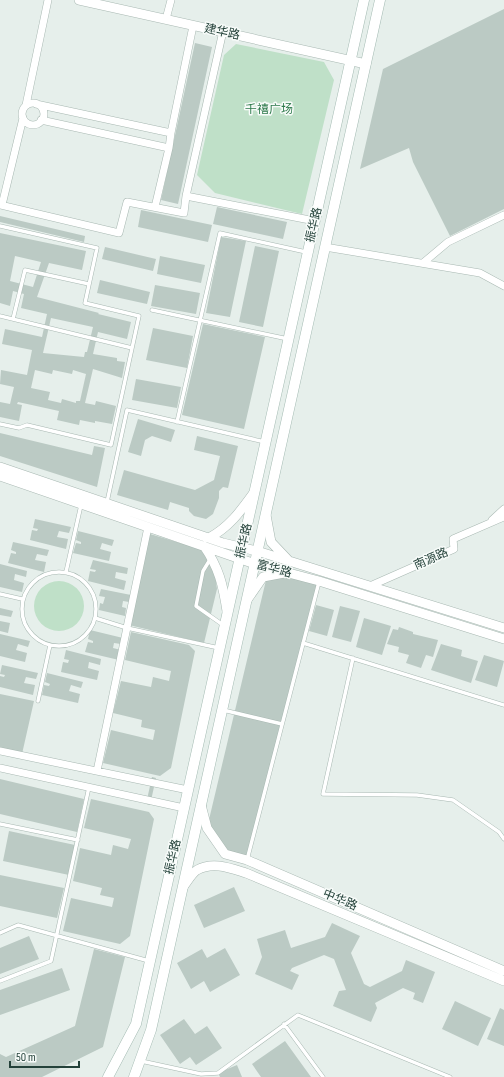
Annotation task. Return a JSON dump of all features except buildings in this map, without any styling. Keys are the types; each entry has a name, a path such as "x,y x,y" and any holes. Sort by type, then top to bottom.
{"main road":[{"name":"振华路","path":"108,1077 136,1024 364,0"},
{"name":"振华路","path":"134,1077 151,1030 380,0"}],"street":[{"path":"48,0 26,105 22,111 23,118 1,205 119,233 127,202 184,213 186,196 223,31"},
{"name":"建华路","path":"79,0 366,64"},
{"path":"166,19 171,0"},
{"path":"155,207 169,148 193,26"},
{"path":"26,105 36,104 171,133"},
{"path":"36,104 43,111 41,120"},
{"path":"23,118 32,124 41,120 169,148"},
{"path":"186,196 315,221"},
{"path":"423,264 448,242 504,215"},
{"path":"325,248 480,273 504,286"},
{"name":"富华路","path":"0,467 209,538 241,553 255,564 319,581 504,639"},
{"name":"富华路","path":"0,476 204,546 241,553 257,551 504,628"},
{"path":"209,538 225,529 240,512 255,491"},
{"path":"487,524 504,509"},
{"path":"266,515 271,542 290,562"},
{"name":"南源路","path":"370,586 454,549 453,539 504,517"},
{"path":"97,771 148,527"},
{"path":"204,546 211,557 222,583 228,613"},
{"path":"246,601 264,577 288,573"},
{"path":"0,751 188,790"},
{"path":"0,768 184,808"},
{"name":"中华路","path":"201,805 207,828 225,854 247,860 504,971"},
{"name":"中华路","path":"183,887 196,870 216,865 224,866 246,873 504,980"}],"lane":[{"path":"0,226 97,248 85,303 139,316 111,446 27,425 19,428 0,424"},
{"path":"177,422 220,233 308,253"},
{"path":"13,319 25,270 89,284"},
{"path":"152,310 289,339"},
{"path":"0,316 132,348"},
{"path":"106,503 127,410 266,442"},
{"path":"66,572 81,504"},
{"path":"211,557 203,571 196,606 225,626"},
{"path":"54,571 66,572 77,576 90,589 96,606 95,618 90,629 78,640 61,646 50,645 39,641 30,633 24,623 21,611 22,599 26,589 34,580 44,574 54,571"},
{"path":"247,860 319,581"},
{"path":"0,594 22,599"},
{"path":"95,618 127,628 220,648"},
{"path":"303,643 504,705"},
{"path":"38,701 50,645"},
{"path":"353,658 323,794 417,795 453,800 499,832 504,839"},
{"path":"222,710 282,724"},
{"path":"0,981 51,961 90,788"},
{"path":"0,824 78,840"},
{"path":"0,933 18,925 150,961"},
{"path":"140,1061 201,1074 214,1075 298,1015 450,1077"},
{"path":"284,1024 323,1077"}],"green space":[{"name":"千禧广场","path":"236,44 324,62 334,80 302,214 215,193 197,175 224,55"},
{"path":"54,581 64,581 77,588 84,601 84,611 77,624 64,631 54,631 45,627 38,620 34,611 34,601 38,592 45,585"}]}
